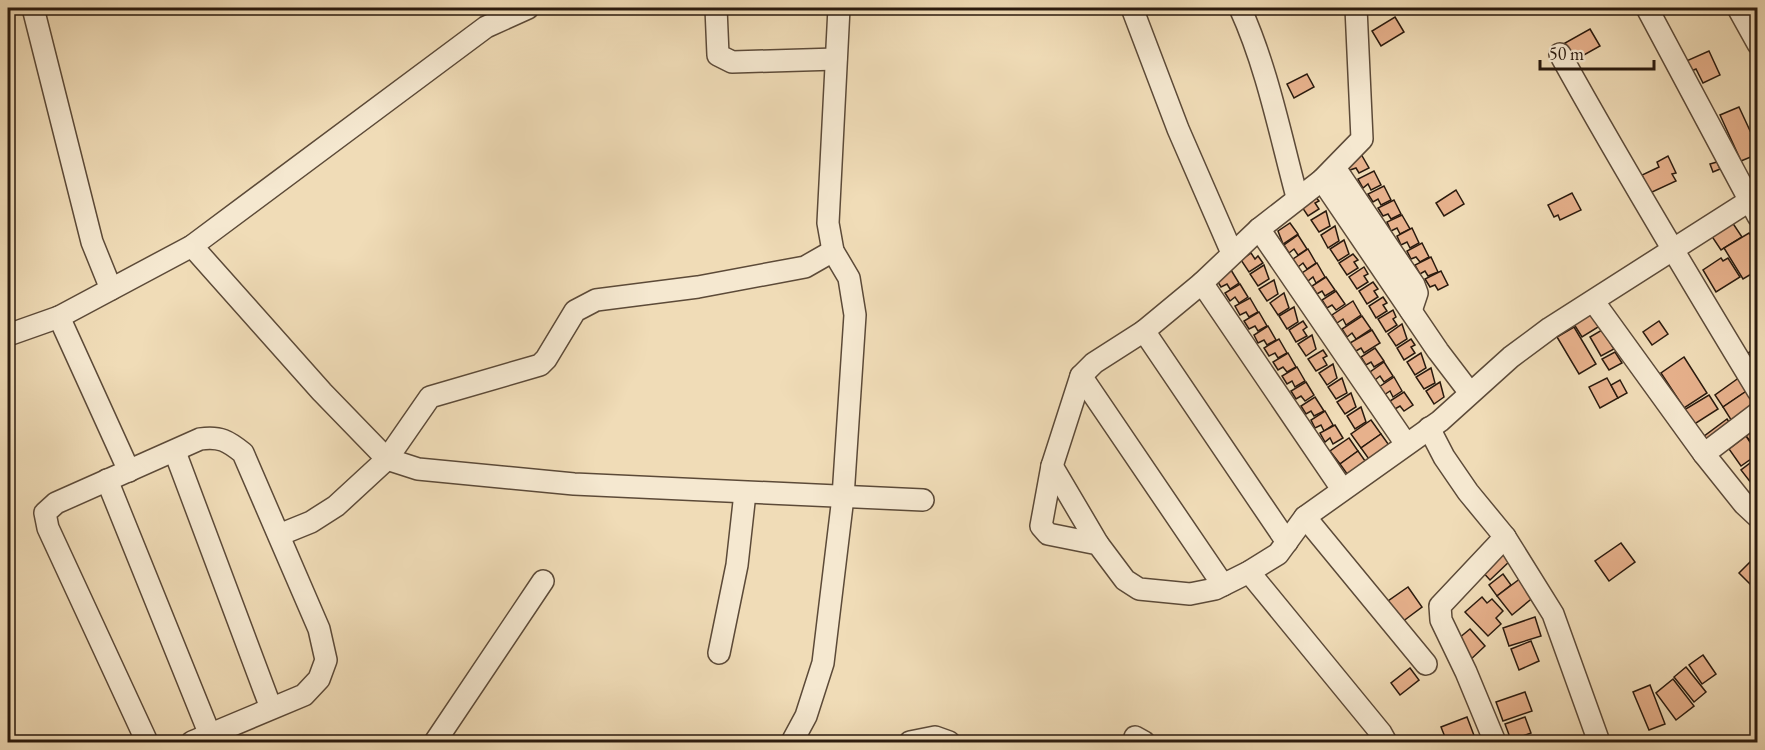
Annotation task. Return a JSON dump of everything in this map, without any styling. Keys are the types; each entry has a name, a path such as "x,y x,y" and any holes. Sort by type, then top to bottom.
{"street":[{"path":"33,8 92,242 111,289"},
{"path":"8,335 59,317 192,246 486,27 528,8"},
{"path":"716,8 718,55 732,62 836,59"},
{"path":"792,742 806,716 823,663 843,497 855,315 849,278 833,251 828,223 839,8"},
{"path":"1132,8 1178,129 1232,253"},
{"path":"1240,8 1250,28 1297,197"},
{"path":"1098,543 1048,534 1041,525 1052,466 1082,376 1094,363 1144,331 1202,283 1259,229 1329,174 1362,139 1356,8"},
{"path":"1052,466 1098,543 1125,580 1139,590 1190,594 1223,585 1278,554 1305,517 1429,428 1511,357 1550,328 1594,302 1672,249 1753,209 1647,8"},
{"path":"1738,8 1758,44"},
{"path":"1560,54 1606,138 1639,189 1651,217 1758,391"},
{"path":"1329,174 1411,311 1470,393"},
{"path":"1259,229 1406,444"},
{"path":"192,246 322,392 387,459 418,469 574,484 923,501"},
{"path":"279,535 311,522 336,506 387,459 430,397 540,365 575,311 596,300 698,287 805,267 833,251"},
{"path":"1202,283 1342,489"},
{"path":"1594,302 1704,454 1753,506"},
{"path":"59,317 129,471"},
{"path":"1144,331 1287,542"},
{"path":"1082,376 1223,585"},
{"path":"1704,454 1758,413"},
{"path":"1429,428 1444,457 1468,492 1505,537 1553,614 1599,742"},
{"path":"107,480 201,739 304,695 319,680 326,660 319,629 243,453 237,447 216,436 200,439 175,452 107,480 49,507 45,520 147,742"},
{"path":"175,452 271,708"},
{"path":"719,653 737,565 745,493"},
{"path":"1305,517 1426,664"},
{"path":"1494,742 1466,672 1441,620 1440,606 1505,537"},
{"path":"1249,572 1386,742"},
{"path":"435,742 543,581"},
{"path":"910,742 935,738 949,742"}],"building":[{"path":"1395,17 1404,32 1381,46 1372,31"},
{"path":"1590,29 1600,46 1575,60 1565,43"},
{"path":"1709,51 1720,75 1703,83 1696,69 1689,72 1684,62"},
{"path":"1307,74 1314,87 1294,98 1287,84"},
{"path":"1739,107 1758,148 1758,154 1741,161 1720,115"},
{"path":"1361,154 1369,168 1359,173 1356,168 1350,170 1346,162"},
{"path":"1668,156 1676,173 1672,174 1676,181 1650,193 1642,175 1659,167 1657,162"},
{"path":"1717,162 1720,169 1713,172 1710,164"},
{"path":"1374,171 1381,185 1371,190 1368,184 1363,188 1358,179"},
{"path":"1384,186 1391,200 1381,205 1378,199 1373,202 1368,194"},
{"path":"1456,190 1464,204 1444,216 1436,203"},
{"path":"1572,193 1581,210 1560,220 1558,215 1554,217 1548,205"},
{"path":"1314,195 1319,201 1315,203 1319,209 1308,216 1300,204"},
{"path":"1394,200 1401,214 1391,219 1388,214 1383,216 1378,208"},
{"path":"1326,211 1330,226 1319,232 1311,220"},
{"path":"1402,215 1410,229 1400,234 1397,228 1391,231 1387,222"},
{"path":"1732,222 1742,237 1721,250 1711,235"},
{"path":"1290,223 1298,234 1283,244 1278,231"},
{"path":"1335,226 1339,241 1328,248 1321,235"},
{"path":"1412,228 1419,243 1410,248 1407,242 1401,245 1397,236"},
{"path":"1749,233 1758,246 1758,270 1743,279 1724,248"},
{"path":"1298,235 1307,249 1298,255 1294,249 1289,253 1284,245"},
{"path":"1344,240 1349,254 1338,261 1330,249"},
{"path":"1422,243 1429,257 1420,262 1416,257 1411,259 1407,251"},
{"path":"1308,249 1316,263 1307,269 1303,263 1298,267 1293,259"},
{"path":"1251,253 1255,259 1258,256 1263,263 1249,272 1241,260"},
{"path":"1353,254 1358,260 1354,262 1358,268 1347,275 1339,263"},
{"path":"1431,257 1438,272 1428,276 1425,271 1420,274 1415,265"},
{"path":"1721,258 1723,261 1728,258 1740,277 1716,292 1703,270"},
{"path":"1317,263 1325,277 1316,283 1313,277 1308,281 1302,273"},
{"path":"1264,265 1269,279 1258,286 1250,274"},
{"path":"1364,267 1368,274 1364,276 1368,282 1357,289 1349,277"},
{"path":"1231,270 1239,283 1230,289 1227,284 1221,287 1216,279"},
{"path":"1441,271 1448,285 1438,290 1435,285 1430,287 1425,279"},
{"path":"1326,277 1335,290 1325,296 1322,291 1317,294 1312,286"},
{"path":"1274,280 1278,294 1267,301 1259,289"},
{"path":"1373,282 1378,289 1374,291 1378,297 1367,304 1359,291"},
{"path":"1240,284 1248,297 1239,303 1235,297 1230,301 1225,293"},
{"path":"1336,291 1345,304 1336,310 1332,305 1327,308 1322,300"},
{"path":"1284,293 1289,308 1278,315 1270,303"},
{"path":"1383,297 1387,303 1383,305 1387,311 1376,318 1369,306"},
{"path":"1250,298 1258,312 1249,317 1246,312 1240,315 1235,306"},
{"path":"1353,301 1361,315 1346,325 1343,319 1337,323 1332,315"},
{"path":"1294,307 1298,322 1287,329 1279,316"},
{"path":"1594,308 1603,324 1582,337 1572,321"},
{"path":"1393,310 1396,317 1393,319 1397,325 1386,332 1378,319"},
{"path":"1259,312 1267,326 1258,331 1255,326 1249,329 1244,321"},
{"path":"1362,316 1371,329 1356,339 1352,333 1347,337 1342,329"},
{"path":"1758,319 1758,329 1755,330 1751,321"},
{"path":"1303,321 1307,327 1303,330 1307,336 1296,342 1289,330"},
{"path":"1659,321 1668,334 1652,345 1643,332"},
{"path":"1402,324 1407,339 1396,346 1388,334"},
{"path":"1268,326 1276,340 1267,345 1264,340 1258,343 1254,335"},
{"path":"1574,327 1596,364 1579,374 1557,337"},
{"path":"1372,330 1380,343 1364,353 1361,348 1356,351 1350,343"},
{"path":"1602,330 1614,349 1601,356 1590,337"},
{"path":"1312,335 1316,349 1306,356 1298,344"},
{"path":"1279,339 1287,353 1278,358 1275,353 1269,356 1264,348"},
{"path":"1411,339 1415,345 1411,347 1415,353 1404,360 1397,348"},
{"path":"1758,347 1758,368 1748,353"},
{"path":"1375,348 1384,361 1374,367 1371,362 1366,365 1361,357"},
{"path":"1323,350 1327,356 1323,358 1327,365 1316,371 1308,359"},
{"path":"1615,352 1622,363 1609,370 1602,359"},
{"path":"1288,353 1296,367 1287,372 1283,367 1278,370 1273,362"},
{"path":"1421,353 1426,368 1415,375 1407,362"},
{"path":"1684,357 1707,393 1684,408 1661,373"},
{"path":"1384,362 1393,376 1384,382 1380,376 1375,380 1370,372"},
{"path":"1333,364 1337,378 1327,385 1319,373"},
{"path":"1297,367 1305,381 1295,387 1292,381 1287,384 1282,376"},
{"path":"1431,368 1435,383 1424,389 1416,377"},
{"path":"1394,377 1402,391 1393,397 1390,391 1384,395 1379,387"},
{"path":"1740,377 1748,390 1723,407 1715,395"},
{"path":"1342,378 1347,393 1336,399 1328,387"},
{"path":"1607,378 1618,398 1600,408 1589,387"},
{"path":"1620,380 1627,393 1618,398 1611,385"},
{"path":"1306,382 1314,395 1305,401 1301,396 1296,399 1291,391"},
{"path":"1440,382 1444,397 1434,404 1426,391"},
{"path":"1748,390 1758,403 1733,423 1723,407"},
{"path":"1404,392 1413,405 1404,411 1400,406 1395,409 1390,401"},
{"path":"1351,393 1356,407 1345,414 1337,402"},
{"path":"1709,395 1718,409 1693,425 1684,410"},
{"path":"1315,397 1324,411 1314,416 1311,411 1306,414 1301,406"},
{"path":"1361,407 1366,422 1355,429 1347,416"},
{"path":"1325,411 1333,425 1324,431 1321,425 1315,428 1311,420"},
{"path":"1727,419 1735,430 1711,448 1703,437"},
{"path":"1371,420 1381,434 1361,448 1351,434"},
{"path":"1335,425 1343,438 1333,444 1330,438 1325,442 1320,433"},
{"path":"1758,427 1758,451 1746,436"},
{"path":"1381,434 1391,448 1371,462 1361,448"},
{"path":"1746,436 1758,454 1741,466 1729,449"},
{"path":"1349,438 1358,451 1340,464 1330,451"},
{"path":"1358,451 1368,465 1350,478 1340,464"},
{"path":"1758,457 1758,486 1755,488 1741,470"},
{"path":"1621,543 1635,562 1609,581 1595,561"},
{"path":"1502,549 1512,559 1490,580 1480,569"},
{"path":"1758,554 1758,584 1754,588 1739,573"},
{"path":"1503,574 1511,585 1497,596 1489,585"},
{"path":"1521,578 1535,596 1512,615 1497,596"},
{"path":"1408,587 1422,607 1402,622 1388,601"},
{"path":"1482,597 1487,603 1492,599 1503,611 1496,618 1501,624 1488,636 1465,612"},
{"path":"1535,617 1541,636 1509,646 1503,628"},
{"path":"1470,629 1485,646 1469,661 1453,643"},
{"path":"1531,641 1539,661 1519,670 1511,649"},
{"path":"1703,655 1716,674 1702,684 1689,665"},
{"path":"1686,667 1706,692 1694,702 1674,677"},
{"path":"1410,668 1419,680 1400,695 1391,683"},
{"path":"1673,679 1694,706 1676,720 1656,693"},
{"path":"1650,685 1665,724 1649,730 1633,692"},
{"path":"1525,692 1532,711 1503,721 1496,702"},
{"path":"1467,717 1475,738 1463,742 1447,742 1441,727"},
{"path":"1525,717 1531,733 1511,740 1505,724"}]}
